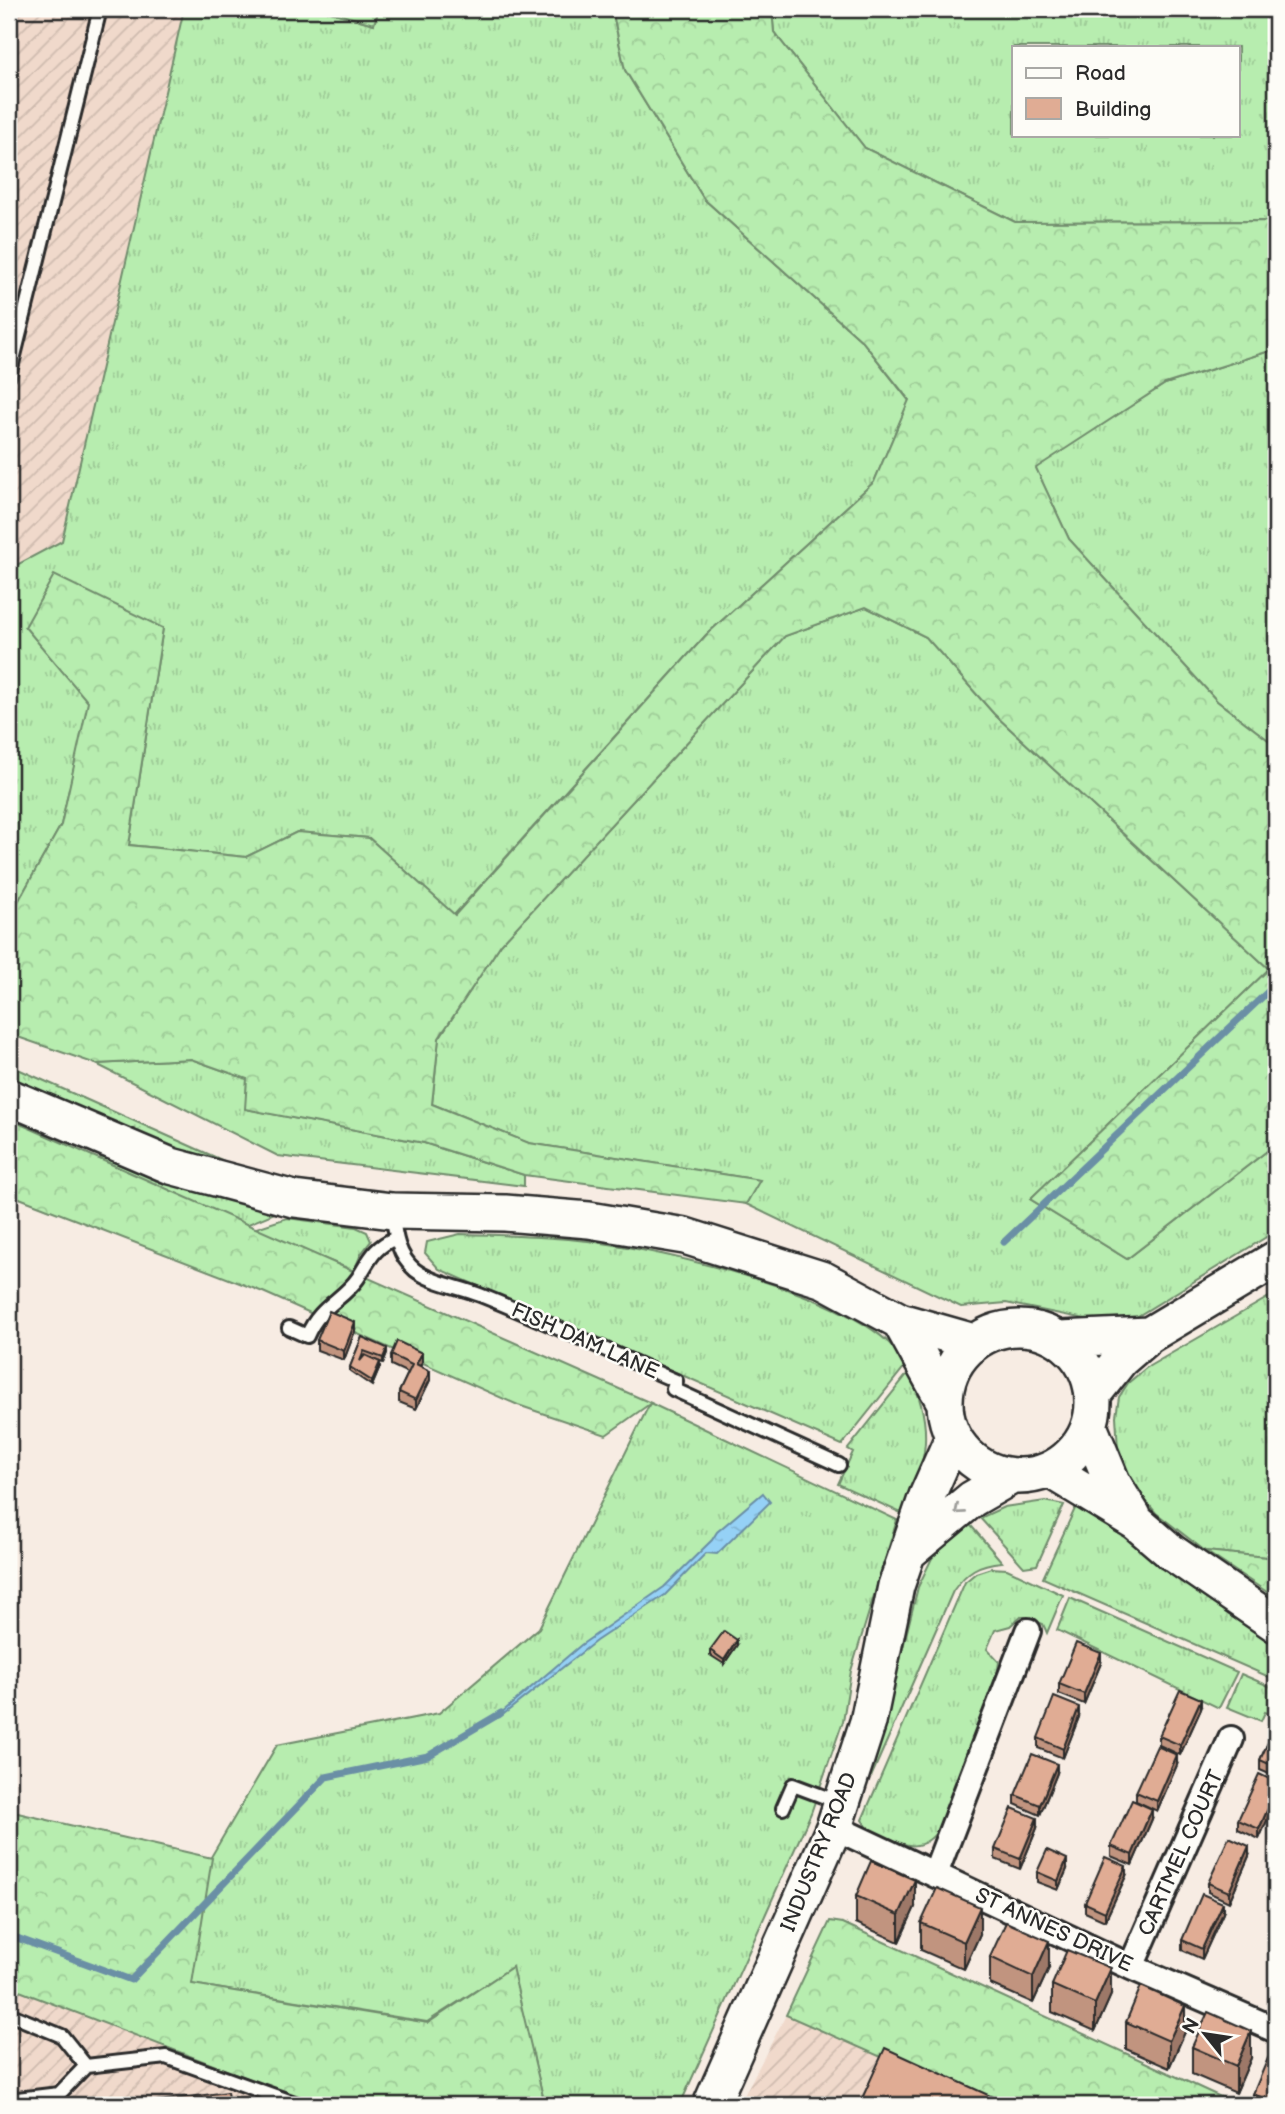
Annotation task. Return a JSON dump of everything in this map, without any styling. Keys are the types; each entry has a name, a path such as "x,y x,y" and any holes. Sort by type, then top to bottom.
{"street":[{"path":"9,1097 171,1166 394,1225 541,1216 685,1236 824,1280 900,1321 974,1342"},
{"path":"900,1321 944,1401 953,1437 978,1464 1012,1476 1050,1470 1067,1459 1080,1444 1091,1410 1120,1360 1149,1335 1276,1259"},
{"path":"944,1401 953,1368 974,1342 1007,1328 1043,1331 1060,1339 1083,1363 1091,1410 1112,1482 1136,1522"},
{"path":"1060,1339 1149,1335"},
{"name":"INDUSTRY ROAD","path":"711,2105 838,1815 868,1721 896,1586 911,1550 927,1496 953,1437"},
{"path":"1050,1470 1136,1522 1171,1552 1276,1625"},
{"name":"INDUSTRY ROAD","path":"911,1550 972,1499 1012,1476"},
{"path":"935,1874 1017,1641"},
{"name":"CARTMEL COURT","path":"1131,1967 1231,1739"},
{"name":"ST ANNES DRIVE","path":"838,1815 935,1874 1131,1967 1276,2030"}],"lane":[{"path":"9,376 100,9"},
{"path":"289,1328 307,1336 315,1318 357,1279 394,1225"},
{"name":"FISH DAM LANE","path":"394,1225 406,1260 425,1275 480,1295 676,1381 673,1389 839,1465"},
{"path":"783,1808 793,1785 838,1815"},
{"path":"9,2014 62,2036 86,2066"},
{"path":"9,2100 59,2094 86,2066 166,2057 300,2105"}],"shaded area":[{"path":"9,9 184,9 62,541 9,569"},
{"path":"9,1971 325,2105 9,2105"},
{"path":"786,2015 887,2060 990,2105 739,2105"}],"green space":[{"path":"184,9 320,9 374,24 379,9 612,9 625,70 704,199 863,342 909,401 874,482 706,635 454,915 369,838 297,832 246,857 129,845 163,628 25,627 89,702 61,825 9,918 9,569 62,541"},
{"path":"320,9 379,9 374,24"},
{"path":"612,9 772,9 774,32 865,148 1015,222 1276,221 1276,349 1165,384 1036,468 1069,539 1217,701 1276,746 1276,1144 1127,1259 1030,1199 1269,969 994,714 926,637 866,607 785,636 501,944 439,1038 432,1104 529,1143 760,1180 746,1204 524,1175 424,1143 245,1109 247,1079 191,1059 96,1064 9,1034 9,918 61,825 88,702 25,627 54,575 163,628 129,845 246,857 297,832 369,838 455,915 706,635 874,482 909,400 863,342 704,199 625,70"},
{"path":"772,9 1276,9 1276,221 1015,222 865,148 774,32"},
{"path":"1276,349 1276,746 1217,701 1069,539 1035,467 1165,384"},
{"path":"866,607 926,637 994,714 1269,969 1030,1199 1127,1259 1276,1144 1276,1231 1133,1319 1095,1321 1006,1303 961,1307 746,1204 759,1180 528,1143 432,1104 439,1038 501,944 785,636"},
{"path":"191,1059 247,1079 246,1109 424,1143 524,1175 524,1186 278,1156 96,1064"},
{"path":"9,1065 262,1178 165,1145 71,1106 9,1078"},
{"path":"9,1119 651,1403 606,1435 518,1405 263,1292 9,1194"},
{"path":"104,1156 282,1210 246,1225 99,1159"},
{"path":"287,1218 356,1227 367,1232 371,1241 361,1254 354,1271 253,1229"},
{"path":"460,1234 588,1241 662,1254 763,1281 855,1319 887,1341 905,1366 842,1445 439,1269 425,1253 427,1242"},
{"path":"1276,1293 1276,1558 1205,1551 1156,1513 1135,1488 1118,1450 1116,1416 1119,1397 1128,1383 1146,1368"},
{"path":"909,1372 922,1410 925,1444 918,1478 901,1513 838,1484 853,1452 848,1449"},
{"path":"650,1403 897,1520 851,1671 843,1721 811,1813 680,2105 545,2105 511,1968 427,2022 191,1984 211,1857 277,1745 439,1713 539,1628"},
{"path":"1079,1500 1201,1594 1276,1643 1276,1680 1043,1578"},
{"path":"1045,1501 1064,1505 1037,1565 1024,1567 980,1518 1004,1507"},
{"path":"967,1521 1002,1562 974,1570 963,1578 953,1591 871,1777 918,1587 932,1558"},
{"path":"1205,1551 1276,1558 1276,1598"},
{"path":"991,1568 1007,1569 1063,1595 1047,1633 1043,1624 1021,1616 1010,1626 995,1630 987,1649 999,1662 997,1677 939,1829 920,1844 900,1843 874,1832 862,1820 965,1582 976,1573"},
{"path":"1070,1598 1237,1672 1219,1708 1057,1630"},
{"path":"1241,1674 1276,1689 1276,1716 1265,1712 1261,1721 1227,1707"},
{"path":"9,1811 212,1858 192,1984 428,2023 512,1967 545,2105 318,2105 9,1987"},
{"path":"830,1921 843,1923 1238,2105 990,2105 786,2015"}],"water":[{"path":"763,1493 770,1502 717,1554 706,1553 665,1595 596,1641 494,1719 581,1645 664,1587 717,1532"}],"building":[{"path":"329,1311 355,1322 344,1351 317,1340"},
{"path":"362,1337 387,1348 383,1358 364,1351 360,1361 365,1355 380,1362 372,1381 350,1367"},
{"path":"397,1341 422,1353 416,1364 430,1371 416,1400 399,1392 412,1365 391,1355"},
{"path":"724,1631 737,1640 724,1660 710,1650"},
{"path":"1076,1643 1101,1653 1084,1694 1059,1684"},
{"path":"1180,1690 1201,1699 1180,1745 1159,1736"},
{"path":"1054,1697 1079,1707 1063,1749 1038,1738"},
{"path":"1276,1725 1276,1767 1260,1760"},
{"path":"1157,1746 1177,1755 1157,1801 1136,1792"},
{"path":"1032,1754 1057,1764 1040,1805 1015,1795"},
{"path":"1259,1774 1276,1782 1276,1790 1259,1829 1238,1820"},
{"path":"1132,1800 1152,1809 1132,1855 1111,1846"},
{"path":"1012,1808 1037,1818 1020,1859 995,1849"},
{"path":"1229,1837 1249,1846 1229,1892 1208,1883"},
{"path":"1047,1850 1067,1859 1058,1881 1037,1872"},
{"path":"1105,1857 1126,1866 1105,1912 1085,1903"},
{"path":"871,1861 915,1880 899,1915 856,1896"},
{"path":"937,1888 980,1907 964,1942 921,1923"},
{"path":"1202,1894 1223,1903 1202,1949 1182,1940"},
{"path":"1006,1922 1049,1941 1033,1977 990,1957"},
{"path":"1067,1950 1111,1968 1095,2004 1052,1985"},
{"path":"1141,1986 1185,2006 1169,2041 1126,2022"},
{"path":"1208,2012 1251,2031 1236,2066 1192,2047"},
{"path":"885,2048 1010,2105 859,2105"},
{"path":"1268,2058 1276,2062 1276,2103 1253,2094"},
{"path":"227,2092 229,2105 135,2104"}],"waterway":[{"path":"1004,1242 1276,984"},
{"path":"9,1935 131,1980 326,1777 428,1756 501,1713"}]}
